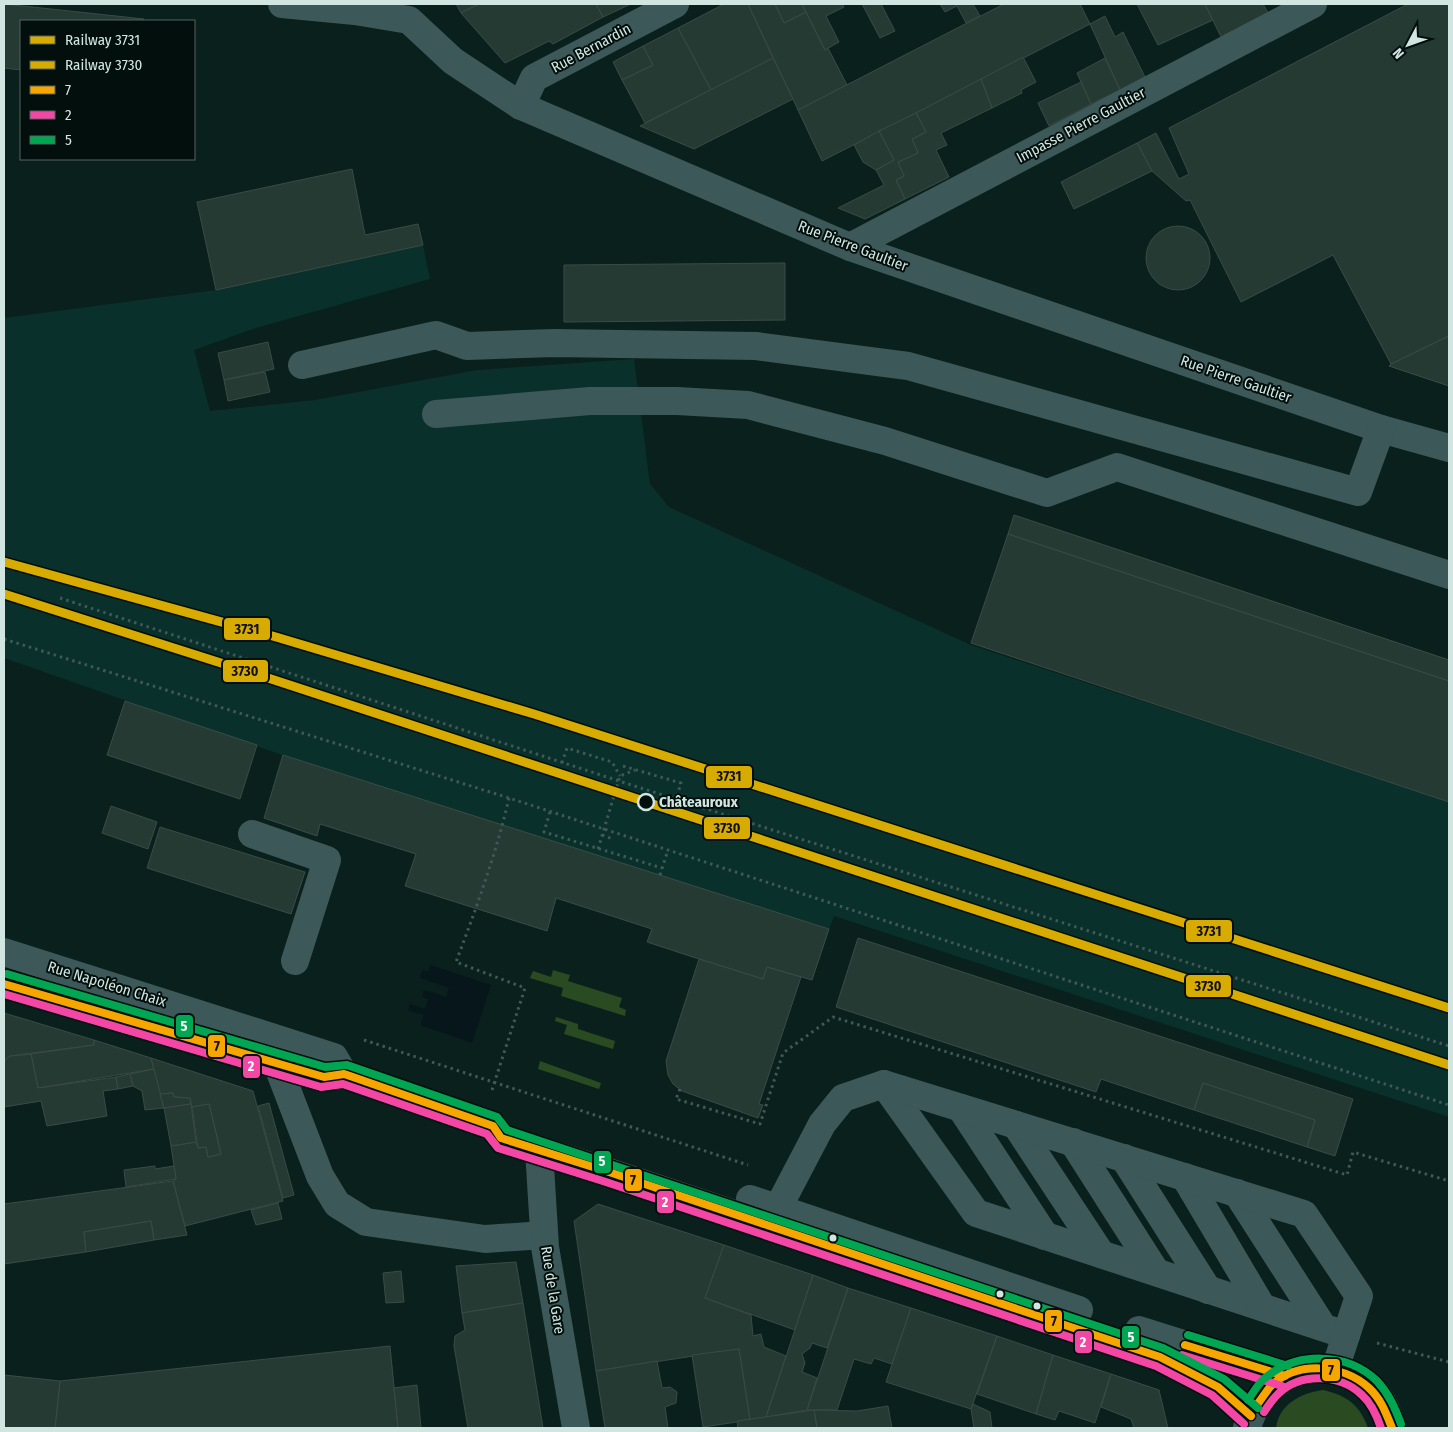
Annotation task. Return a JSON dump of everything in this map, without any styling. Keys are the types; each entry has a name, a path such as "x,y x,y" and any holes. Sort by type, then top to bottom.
{"street":[{"name":"Rue Pierre Gaultier","path":"282,4 355,11 406,12 453,61 521,106 579,133 850,247 1381,429 1449,448"},
{"name":"Rue Bernardin","path":"521,106 534,78 675,4"},
{"name":"Impasse Pierre Gaultier","path":"850,247 1313,4"},
{"path":"302,365 436,335 467,346 554,344 756,346 908,366 1358,492 1381,429"},
{"path":"436,414 590,400 677,401 748,405 885,441 1047,493 1117,467 1449,574"},
{"path":"252,834 326,860 295,962"},
{"name":"Rue Napoléon Chaix","path":"4,952 334,1057 344,1074 324,1077 4,984"},
{"path":"277,1064 320,1176 337,1204 366,1222 485,1239 544,1234"},
{"path":"344,1074 493,1126 501,1138 609,1172 1166,1359 1218,1387 1249,1422 1259,1400 1271,1386 1285,1376 1309,1368 1334,1369 1361,1380 1371,1390 1387,1413 1392,1428"},
{"path":"778,1208 822,1124 843,1098 884,1084 1304,1214 1359,1296 1334,1331"},
{"path":"884,1084 976,1213 1334,1331"},
{"path":"961,1108 1045,1236"},
{"path":"493,1126 506,1121 778,1208 1155,1336 1285,1376"},
{"path":"1016,1125 1101,1254"},
{"path":"1073,1142 1156,1272"},
{"name":"Rue de la Gare","path":"539,1150 544,1234 576,1428"},
{"path":"1124,1158 1208,1290"},
{"path":"1185,1177 1262,1307"},
{"path":"1237,1193 1334,1331 1334,1369"}],"path":[{"path":"60,598 562,763 1449,1046"},
{"path":"4,639 508,798 1449,1105"},
{"path":"562,763 566,748 612,762 620,776 598,849"},
{"path":"620,776 634,769 681,783 676,799"},
{"path":"619,781 620,777 634,769"},
{"path":"495,1082 526,988 456,962 481,894 503,825 508,798"},
{"path":"550,812 544,832 662,868"},
{"path":"602,836 613,839 602,835 604,829"},
{"path":"660,875 668,850"},
{"path":"680,1090 676,1099 760,1124 784,1053 833,1017 1347,1175 1353,1152 1449,1181"}],"shaded area":[{"path":"423,245 430,279 256,328 194,350 210,411 315,400 477,370 634,359 650,484 669,507 971,645 1449,802 1449,1117 834,916 812,980 768,967 763,979 647,942 651,928 557,898 547,931 405,886 415,854 321,824 317,836 264,818 282,755 4,658 4,318 216,290"},
{"path":"431,965 491,985 472,1043 420,1025 424,1015 408,1011 410,1004 425,1009 428,999 422,997 424,990 446,997 449,988 420,978 422,970 428,972"}],"green space":[{"path":"553,970 570,975 568,981 622,998 619,1007 626,1010 625,1016 561,996 563,988 530,978 533,971 551,977"},
{"path":"556,1017 578,1024 578,1029 615,1041 613,1049 564,1034 567,1025 555,1021"},
{"path":"540,1061 601,1083 599,1089 538,1069"},
{"path":"1323,1390 1339,1395 1351,1402 1361,1413 1368,1428 1276,1428 1282,1412 1292,1401 1307,1394"}],"building":[{"path":"4,4 144,19 20,20 20,70 4,68"},
{"path":"456,4 479,4 461,13"},
{"path":"479,4 596,4 603,17 553,44 549,41 505,63 461,13"},
{"path":"596,4 631,4 603,17"},
{"path":"724,4 748,4 773,58 711,90 678,28"},
{"path":"748,4 775,4 784,23 806,12 825,50 828,48 847,85 798,110"},
{"path":"775,4 802,4 806,12 784,23"},
{"path":"802,4 842,4 844,7 826,16 839,42 825,50"},
{"path":"862,4 881,4 895,31 880,38"},
{"path":"940,4 956,4 957,6 945,12"},
{"path":"956,4 973,4 980,16 966,23"},
{"path":"1004,4 1080,4 1090,24 822,161 798,110"},
{"path":"1137,4 1205,4 1213,20 1158,45"},
{"path":"1205,4 1263,4 1268,13 1221,37"},
{"path":"1408,4 1449,4 1449,336 1391,364 1333,255 1241,302 1190,200 1186,201 1152,171 1137,143 1156,133 1179,179 1189,174 1169,128"},
{"path":"1105,16 1115,37 1123,32 1145,77 1120,90 1090,24"},
{"path":"678,28 711,90 645,123 622,80 653,65 643,46"},
{"path":"643,46 653,65 622,80 613,62"},
{"path":"1023,57 1036,82 1021,90 1022,93 992,108 981,79"},
{"path":"773,58 793,99 694,149 640,126"},
{"path":"1105,58 1120,90 1091,104 1077,73"},
{"path":"981,79 992,108 941,133 947,145 936,150 949,177 905,199 896,180 904,176 898,162 918,153 912,139 926,132 916,113"},
{"path":"1081,82 1091,104 1049,126 1038,103"},
{"path":"916,113 926,132 912,139 918,153 898,162 904,176 896,180 905,199 865,219 838,208 884,185 876,170 894,160 879,131"},
{"path":"879,131 894,160 876,170 863,162 854,145"},
{"path":"1137,143 1152,171 1074,209 1061,182"},
{"path":"352,169 365,235 418,224 423,245 216,290 197,202"},
{"path":"1172,226 1184,226 1201,235 1208,246 1210,258 1208,270 1201,281 1184,290 1172,290 1160,285 1151,276 1146,264 1146,252 1151,240 1160,231"},
{"path":"785,263 785,320 564,322 564,265"},
{"path":"1449,336 1449,386 1389,366 1391,364"},
{"path":"268,342 274,369 224,380 218,353"},
{"path":"265,372 270,392 228,401 224,380"},
{"path":"1014,515 1449,660 1449,681 1008,534"},
{"path":"1008,534 1449,681 1449,802 971,643"},
{"path":"125,701 257,745 240,799 107,755"},
{"path":"283,755 829,929 812,980 767,967 763,979 699,959 647,942 652,929 556,898 547,931 405,886 416,854 320,824 317,836 264,818"},
{"path":"111,806 157,822 148,849 102,833"},
{"path":"160,827 305,872 291,914 147,868"},
{"path":"858,938 1353,1099 1335,1156 1307,1147 1315,1120 1203,1083 1194,1110 1101,1079 1096,1092 836,1007"},
{"path":"699,959 763,979 767,967 801,977 759,1104 763,1105 758,1118 682,1091 673,1084 668,1075 666,1061"},
{"path":"4,1013 94,1040 94,1045 10,1056 4,1061"},
{"path":"94,1040 151,1058 154,1069 38,1088 31,1054 94,1045"},
{"path":"31,1054 38,1088 116,1077 118,1089 103,1091 107,1116 47,1126 41,1101 4,1107 4,1061 10,1056"},
{"path":"151,1058 253,1091 283,1201 185,1226 173,1181 176,1179 171,1146 196,1142 198,1148 206,1147 208,1157 221,1154 209,1104 192,1107 190,1098 174,1097 173,1093 160,1094"},
{"path":"154,1069 164,1108 145,1110 142,1091 133,1086 130,1074"},
{"path":"130,1074 133,1086 118,1089 116,1077"},
{"path":"1203,1083 1315,1120 1307,1147 1194,1110"},
{"path":"173,1093 174,1097 190,1098 191,1104 164,1108 160,1094"},
{"path":"269,1103 294,1195 283,1198 258,1106"},
{"path":"191,1104 196,1142 171,1146 164,1108"},
{"path":"209,1104 221,1154 208,1157 206,1147 198,1148 192,1107"},
{"path":"155,1166 155,1169 174,1166 176,1179 126,1187 124,1170"},
{"path":"173,1181 187,1235 154,1240 151,1221 84,1232 86,1252 4,1264 4,1204"},
{"path":"278,1203 282,1219 256,1225 251,1210"},
{"path":"598,1204 724,1245 705,1298 751,1315 753,1336 761,1334 764,1347 786,1356 766,1417 750,1420 739,1349 596,1371 574,1221"},
{"path":"151,1221 154,1240 86,1252 84,1232"},
{"path":"724,1245 813,1275 795,1330 705,1298"},
{"path":"516,1262 523,1303 462,1313 456,1266"},
{"path":"401,1271 404,1302 386,1303 383,1273"},
{"path":"813,1275 848,1288 827,1348 812,1343 810,1348 802,1354 805,1363 802,1372 817,1378 807,1410 766,1417"},
{"path":"848,1288 911,1308 892,1364 874,1358 871,1364 854,1359 837,1410 807,1410"},
{"path":"523,1303 543,1428 468,1428 454,1346 455,1336 465,1330 462,1313"},
{"path":"911,1308 997,1336 971,1409 886,1382"},
{"path":"997,1336 1053,1355 1036,1414 977,1394"},
{"path":"390,1346 398,1428 55,1428 60,1381"},
{"path":"739,1349 750,1420 703,1427 692,1355"},
{"path":"1053,1355 1111,1374 1095,1423 1059,1411 1055,1420 1036,1414"},
{"path":"657,1361 662,1388 670,1387 677,1392 676,1403 665,1407 668,1428 605,1428 596,1371"},
{"path":"1111,1374 1159,1390 1168,1428 1134,1428 1131,1419 1101,1407"},
{"path":"4,1375 60,1381 55,1428 4,1428"},
{"path":"417,1385 421,1428 398,1428 394,1388"},
{"path":"973,1404 990,1412 992,1428 974,1428 971,1409"},
{"path":"888,1406 892,1428 817,1428 814,1410 857,1411"},
{"path":"814,1410 817,1428 738,1428 737,1421"}],"rail line":[{"name":"3731","path":"4,562 276,637 534,714 1449,1008"},
{"name":"3730","path":"4,594 265,677 1449,1065"}],"transit line":[{"name":"5","path":"7,974 325,1067 347,1065 497,1117 507,1130 1163,1348 1224,1379 1258,1408"},
{"name":"7","path":"4,984 324,1077 344,1074 350,1076 493,1126 501,1138 609,1172 1160,1357 1218,1387 1251,1416"},
{"name":"2","path":"4,994 321,1087 343,1084 487,1134 498,1148 606,1182 1156,1366 1212,1395 1244,1424"},
{"name":"5","path":"1188,1335 1288,1366"},
{"name":"7","path":"1185,1345 1285,1376"},
{"name":"2","path":"1182,1355 1282,1386"},
{"name":"5","path":"1248,1400 1264,1379 1291,1363 1306,1360 1336,1360 1365,1371 1377,1381 1391,1401 1401,1424"},
{"name":"7","path":"1256,1406 1270,1387 1281,1378 1293,1372 1320,1368 1333,1370 1346,1374 1369,1388 1380,1402 1392,1428"},
{"name":"2","path":"1264,1412 1276,1396 1287,1387 1298,1382 1320,1378 1343,1383 1362,1395 1374,1410 1381,1428"}],"place":[{"name":"Châteauroux","path":"646,802"}]}
